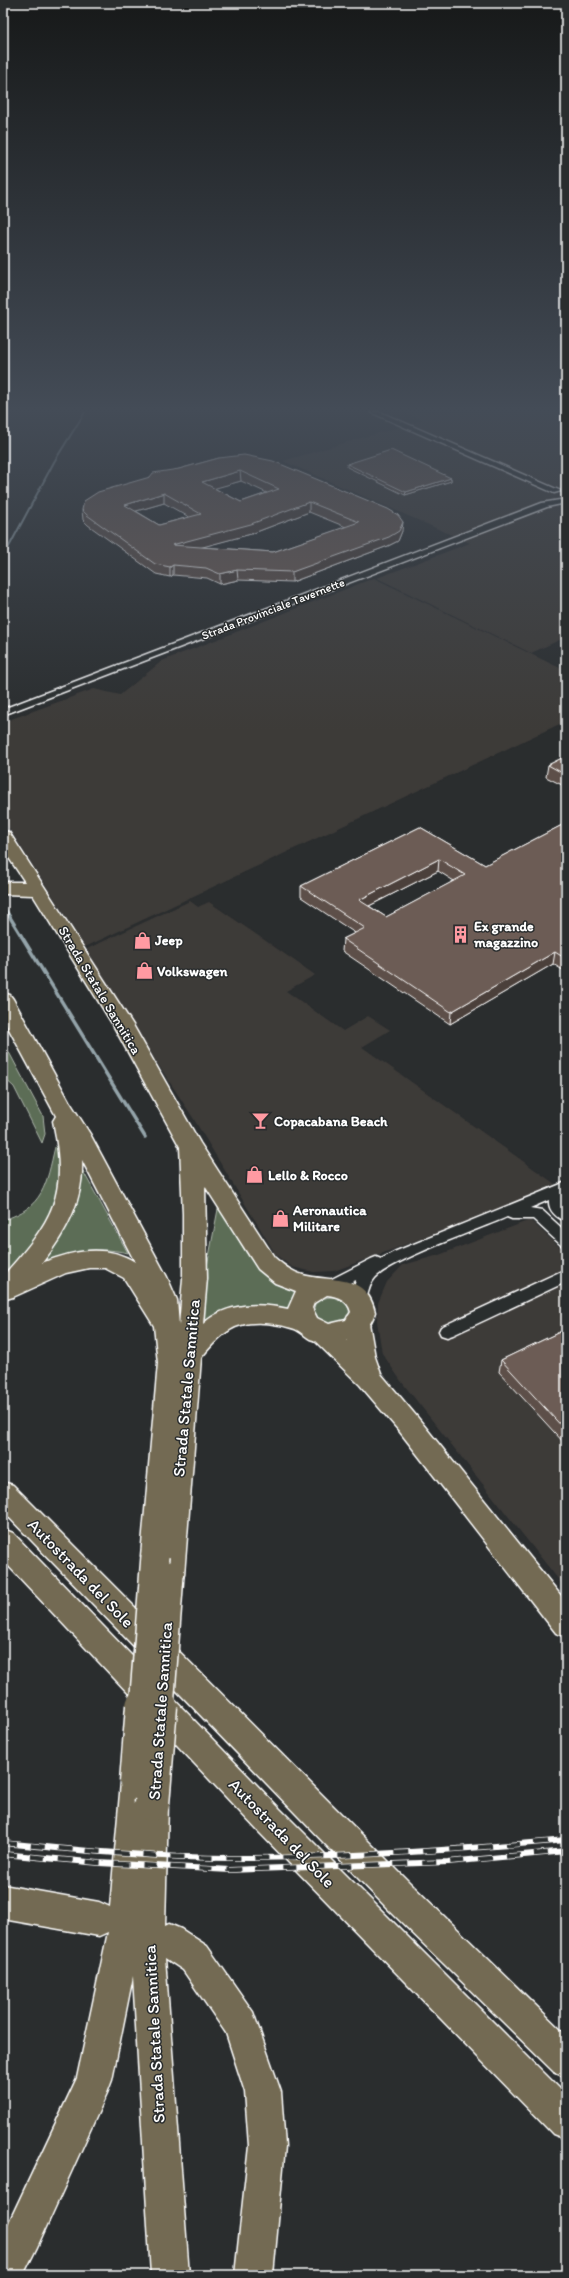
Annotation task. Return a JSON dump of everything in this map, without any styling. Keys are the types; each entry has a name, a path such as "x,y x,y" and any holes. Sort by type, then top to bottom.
{"main road":[{"name":"Strada Statale Sannitica","path":"3,836 39,890 123,1025 191,1147 266,1263 273,1271 288,1280 326,1286"},
{"path":"3,888 25,888 39,890"},
{"name":"Strada Statale Sannitica","path":"3,999 59,1103 79,1134 161,1287 167,1311 166,1324 170,1370 163,1565 145,1793 148,1952 170,2275"},
{"name":"Strada Statale Sannitica","path":"4,1291 38,1252 56,1228 70,1194 73,1164 69,1138 59,1103"},
{"name":"Strada Statale Sannitica","path":"163,1565 189,1354 195,1278 195,1221 191,1147"},
{"name":"Strada Statale Sannitica","path":"4,1291 43,1272 72,1262 96,1259 122,1264 133,1273 151,1304 166,1324"},
{"path":"369,1378 362,1357 358,1311 349,1290 326,1286 312,1290 301,1300 300,1314 369,1378 409,1425 566,1624"},
{"path":"189,1354 208,1331 227,1319 241,1315 260,1313 313,1327 342,1332 358,1311"},
{"name":"Autostrada del Sole","path":"3,1493 399,1896 566,2060"},
{"name":"Autostrada del Sole","path":"3,1541 269,1820 566,2121"},
{"path":"3,2273 24,2234 94,2080 124,1935 145,1793"},
{"path":"3,1902 99,1919"},
{"path":"169,1941 195,1958 241,2024 263,2092 267,2146 254,2275"}],"street":[{"name":"Strada Provinciale Tavernette","path":"3,712 509,518"},
{"name":"Strada Provinciale Tavernette","path":"3,705 22,704"},
{"path":"326,1286 368,1266 399,1256 566,1188"},
{"path":"566,1188 556,1197 556,1206 566,1216"},
{"path":"496,1216 525,1212 536,1214 566,1241"},
{"path":"358,1311 362,1283 371,1272 399,1256"},
{"path":"447,1331 566,1275"}],"shaded area":[{"path":"414,518 566,518 566,637 531,653 377,578 470,543"},
{"path":"374,578 566,671 566,721 85,947 3,819 3,722 94,689 120,695 162,661"},
{"path":"190,901 198,907 209,902 315,975 286,991 343,1031 368,1016 390,1030 362,1047 555,1184 491,1213 334,1271 314,1272 292,1267 276,1255 192,1116 115,999 87,949"},
{"path":"530,1220 566,1253 566,1589 401,1381 382,1353 377,1321 378,1303 387,1282 403,1265 439,1255"}],"green space":[{"path":"3,1041 43,1116 45,1134 42,1143 14,1087 3,1077"},
{"path":"58,1144 62,1165 54,1208 41,1234 24,1255 3,1274 3,1220 17,1215 27,1208 41,1193 49,1173 55,1147"},
{"path":"83,1171 128,1253 91,1250 69,1254 35,1268 55,1244 68,1224 80,1187"},
{"path":"219,1204 244,1250 260,1271 280,1286 286,1289 298,1291 291,1301 291,1311 201,1329 206,1272"},
{"path":"332,1297 340,1300 349,1309 348,1316 336,1324 321,1320 316,1315 314,1309 316,1304 321,1299"}],"building":[{"path":"92,518 148,518 159,525 185,518 266,518 251,524 172,545 273,552 359,522 350,518 400,518 403,522 399,531 389,537 292,572 237,570 220,574 206,568 173,565 170,567 155,564"},
{"path":"566,756 566,775 548,765"},
{"name":"Ex grande magazzino","path":"566,823 566,959 555,952 451,1012 343,939 365,928 301,886 420,827 485,865","holes":["439,859 465,875 386,917 359,900"]},
{"path":"566,1329 566,1431 501,1360"}],"waterway":[{"path":"3,558 24,518"},
{"path":"3,906 145,1137"}],"railway":[{"path":"3,1843 146,1855 203,1858 274,1858 399,1853 566,1840"},
{"path":"3,1854 99,1863 230,1870 448,1862 566,1851"}],"place":[{"name":"Ex grande magazzino","path":"461,934"},
{"name":"Jeep","path":"142,940"},
{"name":"Volkswagen","path":"144,971"},
{"name":"Copacabana Beach","path":"261,1121"},
{"name":"Lello & Rocco","path":"255,1175"},
{"name":"Aeronautica Militare","path":"280,1218"}]}
